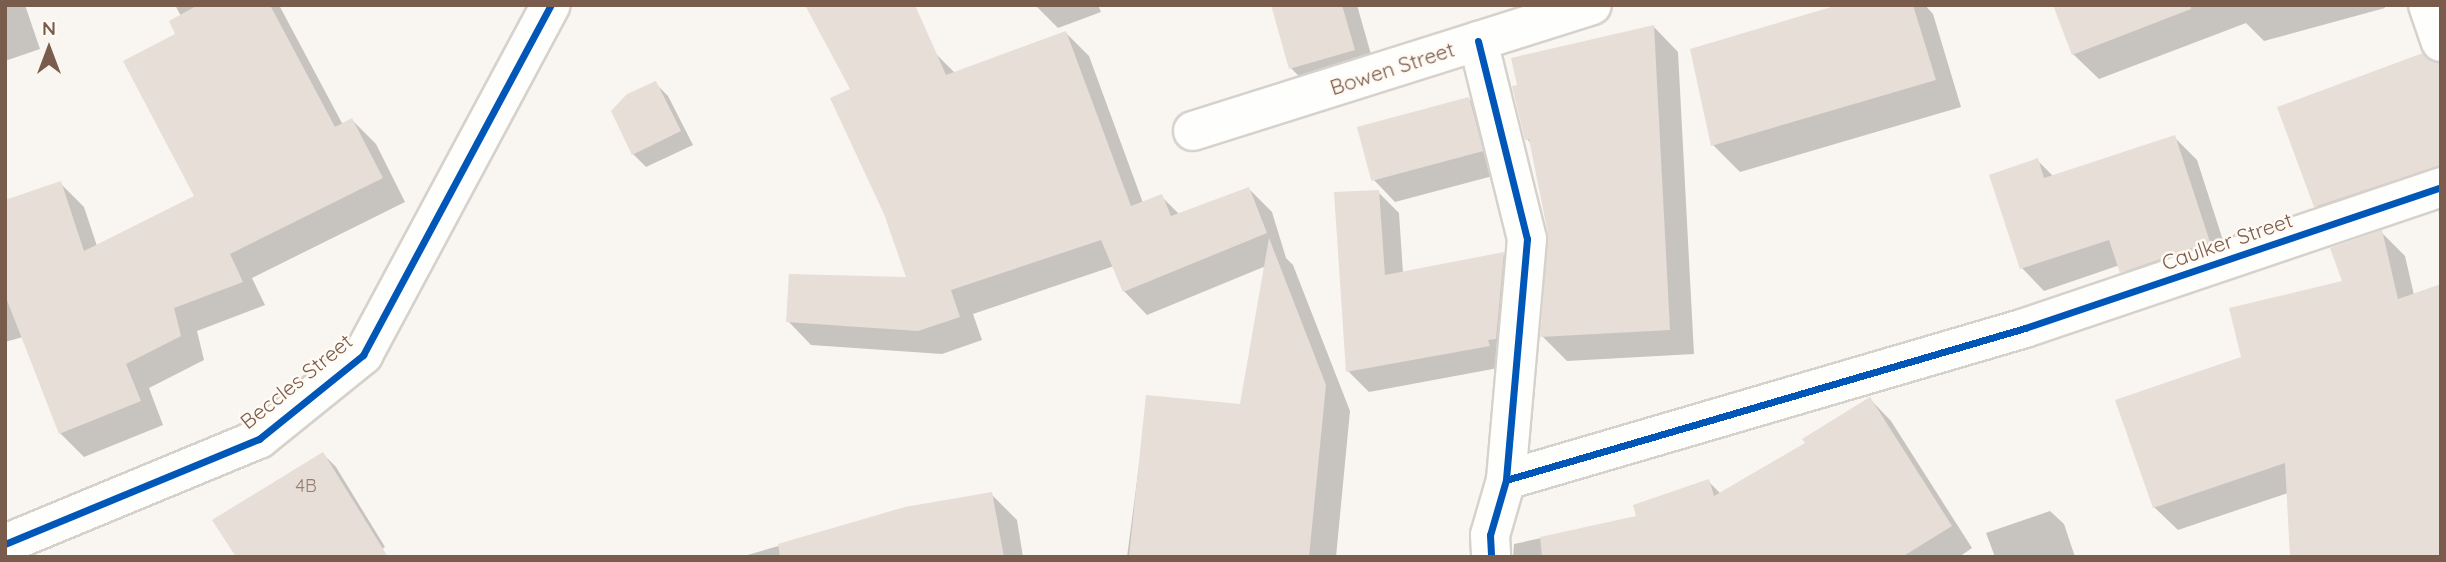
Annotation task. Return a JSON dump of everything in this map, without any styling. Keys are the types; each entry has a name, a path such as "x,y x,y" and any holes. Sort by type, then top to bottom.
{"street":[{"name":"Beccles Street","path":"5,544 259,439 363,355 551,5"},
{"name":"Bowen Street","path":"1193,131 1592,5"},
{"path":"2428,5 2441,42"},
{"path":"1478,41 1527,239 1506,480 1490,536 1491,557"},
{"name":"Caulker Street","path":"1506,480 2025,328 2441,187"}],"building":[{"path":"198,5 270,5 335,127 352,118 383,178 230,254 243,282 174,308 181,336 126,364 141,401 59,434 5,295 5,200 61,181 84,251 194,196 123,61 175,34 169,21"},
{"path":"805,5 915,5 946,75 1066,31 1131,206 1162,194 1171,216 1249,187 1267,233 1123,292 1101,240 951,290 960,317 918,331 786,322 789,274 906,277 884,214 830,98 850,89"},
{"path":"1271,5 1342,5 1355,50 1289,69"},
{"path":"1838,5 1913,5 1936,80 1711,146 1690,49"},
{"path":"2053,5 2191,5 2191,9 2072,55"},
{"path":"1654,25 1670,330 1540,337 1548,234 1529,139 1525,140 1512,86 1517,85 1511,58"},
{"path":"2423,53 2441,63 2441,165 2314,207 2277,107"},
{"path":"656,81 681,131 632,155 611,111 627,94"},
{"path":"1469,97 1483,151 1371,181 1357,127"},
{"path":"2175,135 2210,242 2120,273 2109,240 2020,269 1989,175 2038,158 2044,178"},
{"path":"1379,190 1385,275 1504,252 1496,339 1488,340 1490,346 1346,372 1334,192"},
{"path":"2382,230 2398,299 2441,284 2441,557 2290,557 2285,463 2153,508 2115,400 2241,357 2229,308 2342,281 2330,248"},
{"path":"1269,238 1326,385 1309,557 1129,557 1146,395 1240,404"},
{"path":"1870,397 1952,526 1902,557 1542,557 1540,537 1636,516 1633,505 1709,479 1714,496 1805,443 1802,439"},
{"path":"323,452 388,557 236,557 212,520"},
{"path":"992,492 1004,557 780,557 778,544 905,507"}],"cycle path":[{"path":"5,544 259,439 363,355 551,5"},
{"path":"1478,41 1527,239 1506,480 1490,535 1491,557"},
{"path":"1506,480 2025,328 2441,187"}]}
